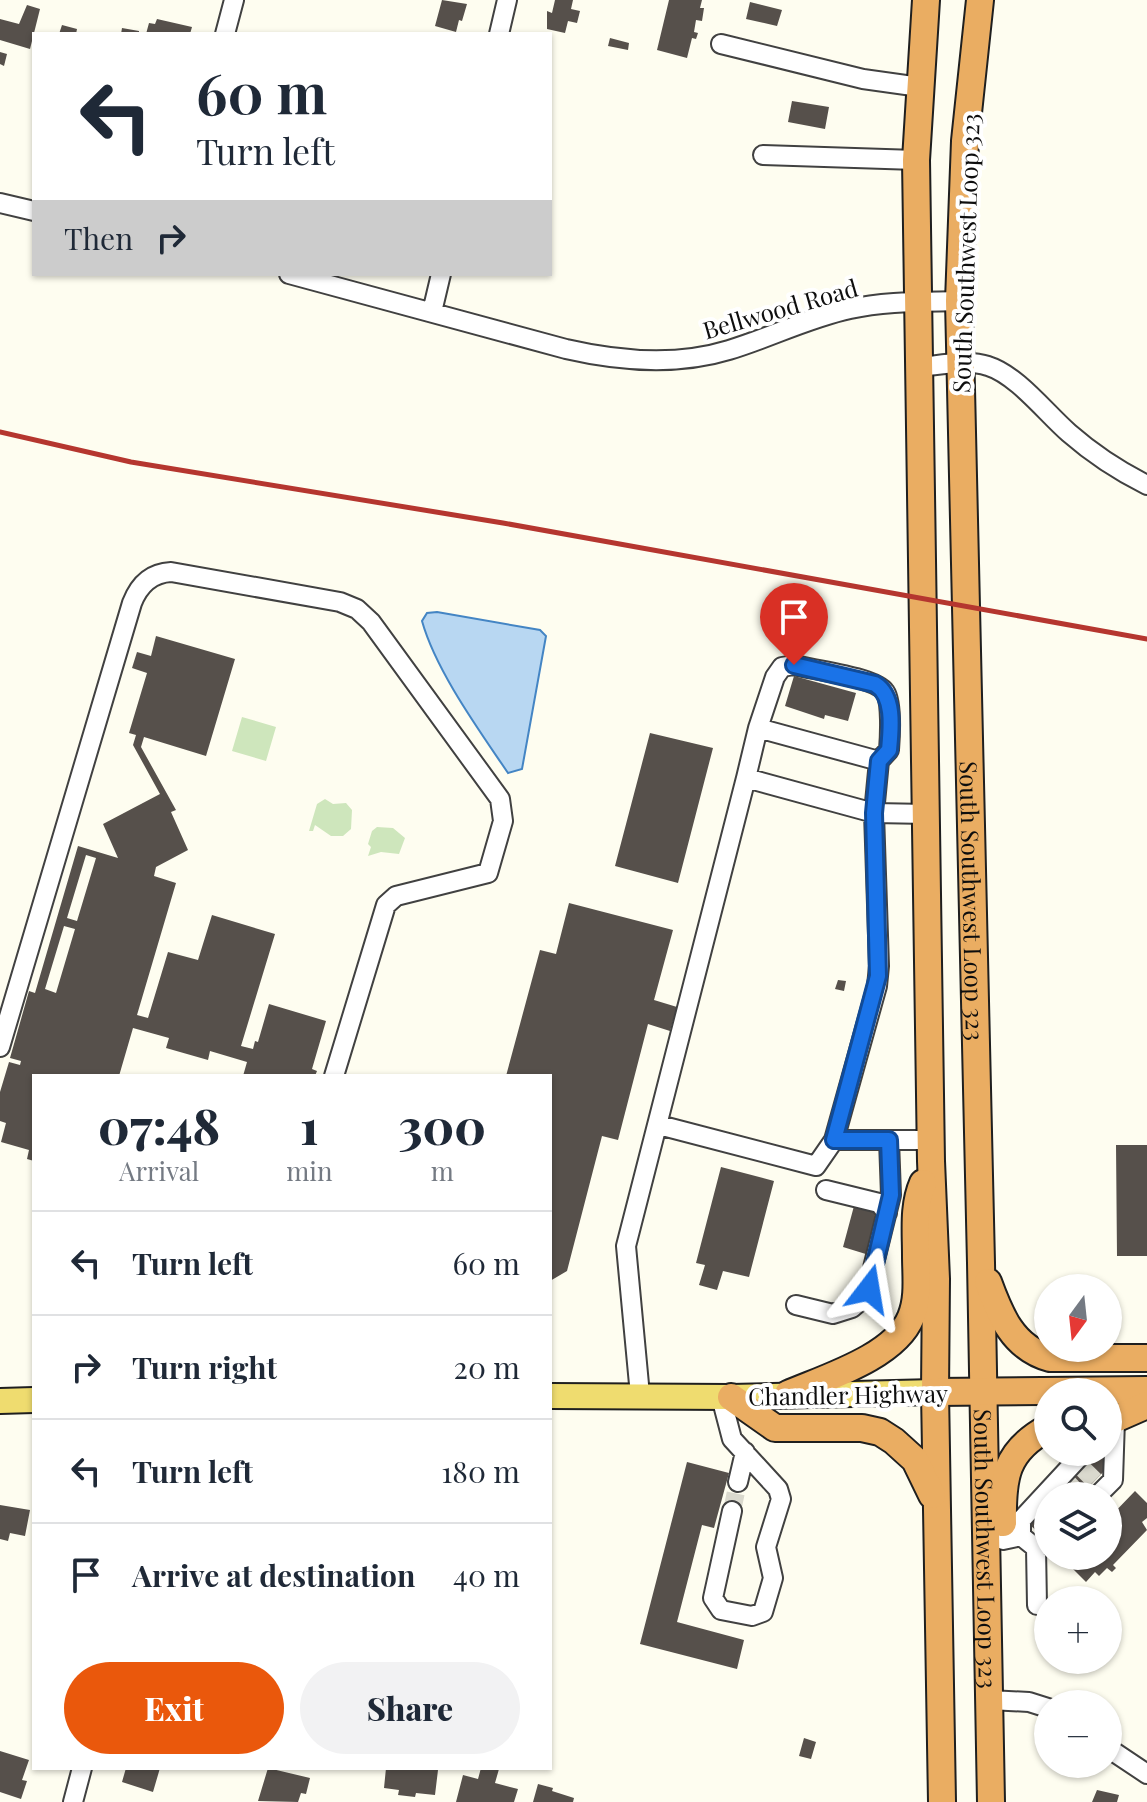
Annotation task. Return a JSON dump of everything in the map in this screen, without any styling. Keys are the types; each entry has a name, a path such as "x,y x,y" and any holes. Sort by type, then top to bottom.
{"highway":[{"name":"South Southwest Loop 323","path":"926,0 916,160 942,1802"},
{"name":"South Southwest Loop 323","path":"980,0 965,141 959,301 991,1802"},
{"path":"788,1394 872,1356 892,1342 910,1321 916,1295 915,1200 932,1150"},
{"path":"981,1263 1006,1325 1036,1354 1050,1358 1147,1358"},
{"name":"Chandler Highway","path":"935,1392 1147,1390"},
{"path":"726,1397 775,1428 862,1428 880,1432 915,1460 929,1485 937,1511"},
{"path":"1122,1424 1147,1405"},
{"path":"989,1694 1004,1634 1012,1538 1002,1492 1007,1469 1034,1437"}],"main road":[{"name":"Chandler Highway","path":"552,1396 726,1397 935,1392"},
{"path":"0,1401 32,1400"}],"street":[{"path":"226,32 234,0"},
{"path":"499,32 507,0"},
{"path":"721,44 863,79 920,87"},
{"path":"763,155 916,160"},
{"path":"0,203 32,211"},
{"name":"Bellwood Road","path":"297,276 591,355 655,360 726,351 848,309 959,301"},
{"path":"432,312 441,276"},
{"path":"920,367 983,364 1004,374 1089,450 1147,485"},
{"path":"0,1047 132,603 149,579 171,572 340,602 357,609 371,622 500,799 503,821 488,873 396,896 386,905 335,1074"},
{"path":"640,1395 626,1246 758,728 775,677 782,667 794,665 867,681 884,691 889,701 889,750 879,761 874,813 878,976 834,1140 816,1166 659,1125"},
{"path":"758,728 879,761"},
{"path":"746,778 874,813 928,814"},
{"path":"834,1140 889,1140 932,1150"},
{"path":"796,1305 833,1314 846,1311 862,1301 869,1289 891,1195 889,1140"},
{"path":"826,1190 879,1203 887,1213"},
{"path":"726,1397 732,1439 778,1489 781,1499 766,1547 773,1578 763,1612 752,1616 721,1610 713,1598 732,1511"},
{"path":"738,1482 745,1452"},
{"path":"1090,1475 1113,1480 1112,1466"},
{"path":"1034,1509 1021,1520 1012,1538 1034,1544"},
{"path":"989,1694 1034,1704"},
{"path":"1122,1757 1147,1774"},
{"path":"73,1802 81,1770"}],"green space":[{"path":"242,717 276,727 266,761 232,751"},
{"path":"325,799 333,804 346,803 352,810 351,829 343,836 331,836 315,825 313,831 309,831 317,804"},
{"path":"377,827 393,828 405,838 399,854 381,852 368,856 372,831"}],"water":[{"path":"437,612 540,630 546,636 522,769 508,773 437,660 422,621 427,613"}],"building":[{"path":"442,0 467,4 456,32 435,26"},
{"path":"555,0 573,0 571,9 580,11 577,23 568,21 565,33 547,29 547,11 552,13"},
{"path":"669,0 702,0 702,21 696,20 694,32 698,33 696,39 692,38 687,58 657,50"},
{"path":"750,2 782,10 777,26 746,19"},
{"path":"27,5 40,9 30,49 0,40 0,19 19,24"},
{"path":"157,19 192,27 191,32 147,32 149,23 155,24"},
{"path":"62,25 77,29 76,32 60,32"},
{"path":"122,28 139,31 139,32 121,32"},
{"path":"610,38 629,43 628,50 608,46"},
{"path":"0,52 7,54 4,66 0,64"},
{"path":"792,101 829,107 825,129 788,122"},
{"path":"156,636 235,659 206,756 144,737 141,747 176,810 171,812 188,850 156,867 154,876 176,883 137,1015 148,1018 168,952 198,960 212,915 275,934 241,1046 253,1049 255,1041 258,1042 269,1004 326,1021 312,1069 317,1071 316,1074 244,1074 247,1062 210,1051 208,1060 166,1048 169,1038 133,1028 120,1074 32,1074 32,1160 27,1159 29,1150 1,1142 6,1123 0,1121 0,1092 9,1062 20,1065 21,1061 10,1058 29,991 35,993 78,846 118,858 103,824 160,794 133,745 136,735 129,733 147,673 132,668 137,652 151,656","holes":["86,855 96,858 77,921 67,918","64,926 75,929 56,993 45,989"]},
{"path":"794,676 856,693 848,721 825,715 824,719 785,706"},
{"path":"650,733 713,748 678,883 615,866"},
{"path":"569,903 673,930 654,1000 677,1007 670,1031 648,1024 618,1140 602,1136 567,1271 552,1280 552,1074 507,1074 540,950 556,954"},
{"path":"838,980 846,981 844,991 835,989"},
{"path":"1116,1145 1147,1145 1147,1256 1117,1256"},
{"path":"721,1167 774,1181 749,1277 723,1271 717,1290 699,1285 705,1265 696,1263"},
{"path":"854,1206 880,1214 869,1255 843,1247"},
{"path":"687,1462 729,1473 714,1528 702,1525 677,1622 744,1640 737,1669 640,1644"},
{"path":"1084,1466 1109,1466 1094,1482 1068,1482"},
{"path":"1135,1491 1147,1503 1147,1518 1142,1522 1147,1530 1122,1556 1122,1504"},
{"path":"0,1505 30,1510 25,1536 10,1533 8,1541 0,1539"},
{"path":"1074,1570 1105,1570 1099,1576 1095,1572 1086,1582"},
{"path":"804,1738 816,1742 811,1759 799,1756"},
{"path":"0,1751 29,1760 22,1780 27,1781 21,1799 0,1792"},
{"path":"125,1770 159,1770 153,1792 122,1782"},
{"path":"267,1770 310,1778 306,1794 301,1793 298,1802 258,1801"},
{"path":"386,1770 438,1770 435,1795 398,1795 399,1790 384,1788"},
{"path":"480,1770 499,1770 495,1783 518,1789 514,1802 456,1802 463,1775 478,1779"},
{"path":"538,1784 574,1798 573,1802 533,1802"},
{"path":"1097,1790 1119,1795 1117,1802 1092,1802"}],"tunnel":[{"path":"1082,1468 1095,1481"},
{"path":"732,1511 738,1482"}],"railway":[{"path":"0,432 131,462 503,523 1147,639"}],"route":[{"path":"794,665 875,684 884,691 889,701 890,743 887,754 879,761 874,813 877,986 834,1140 889,1140 891,1195 869,1289"}]}
